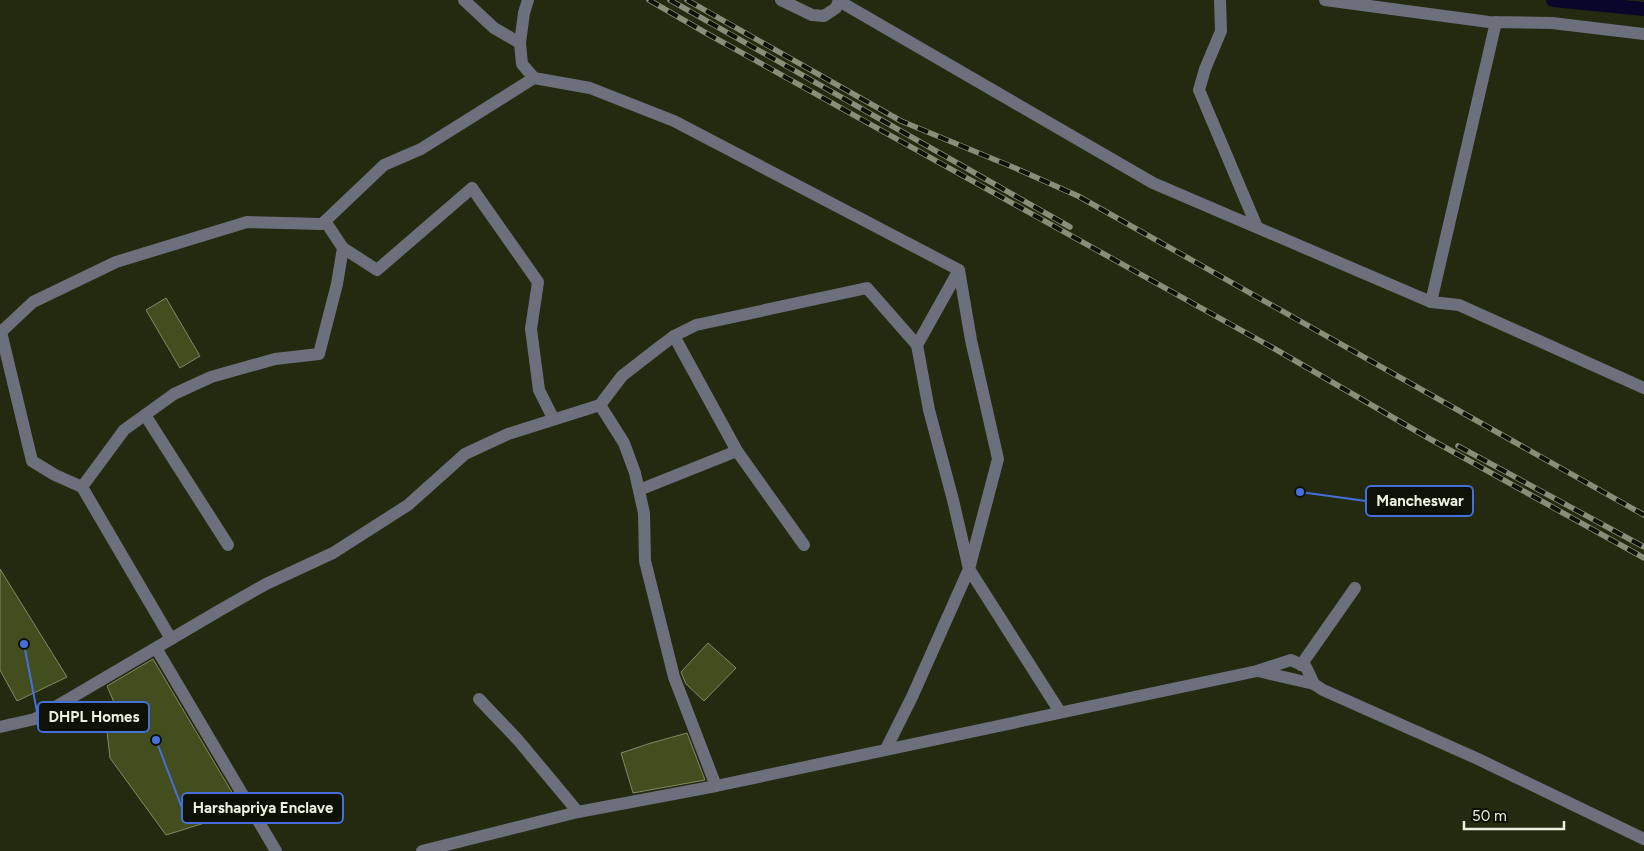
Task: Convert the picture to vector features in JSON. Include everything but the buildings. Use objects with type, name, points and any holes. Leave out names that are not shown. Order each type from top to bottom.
[{"type":"street","points":[[464,0],[494,28],[520,43]]},
{"type":"street","points":[[528,0],[524,13],[520,43],[522,64],[534,78],[590,88],[674,121],[959,270]]},
{"type":"street","points":[[781,0],[812,15],[824,16],[836,8],[839,0],[1154,183],[1431,302],[1460,305],[1644,388]]},
{"type":"street","points":[[1220,0],[1221,31],[1205,69],[1200,90],[1257,227]]},
{"type":"street","points":[[1325,0],[1496,22],[1552,23],[1644,34]]},
{"type":"street","points":[[1431,302],[1496,22]]},
{"type":"street","points":[[171,639],[82,487],[55,475],[32,461],[1,333],[33,302],[116,262],[247,222],[322,224],[384,165],[421,149],[534,78]]},
{"type":"street","points":[[325,221],[343,248],[377,270],[472,188],[538,282],[531,329],[539,390],[553,418]]},
{"type":"street","points":[[82,487],[124,430],[174,394],[211,377],[276,360],[319,354],[337,284],[343,248]]},
{"type":"street","points":[[917,345],[959,270]]},
{"type":"street","points":[[886,749],[912,697],[970,569],[998,459],[970,340],[959,270]]},
{"type":"street","points":[[0,727],[35,718],[259,588],[333,552],[408,505],[465,454],[508,434],[553,418],[600,405],[622,376],[674,336],[696,325],[866,288],[917,345],[929,410],[954,500],[970,569],[1060,712]]},
{"type":"street","points":[[674,336],[737,451],[804,545]]},
{"type":"street","points":[[600,405],[624,443],[635,473],[644,513],[645,561],[674,677],[716,786]]},
{"type":"street","points":[[145,415],[228,545]]},
{"type":"street","points":[[639,490],[737,451]]},
{"type":"street","points":[[1301,665],[1355,588]]},
{"type":"street","points":[[156,648],[276,851]]},
{"type":"street","points":[[422,851],[578,812],[716,786],[1257,671],[1292,660],[1306,667],[1314,684]]},
{"type":"street","points":[[1257,671],[1314,684],[1332,694],[1478,759],[1644,839]]},
{"type":"street","points":[[479,699],[518,740],[578,812]]},
{"type":"waterway","points":[[1553,0],[1644,9]]},
{"type":"railway","points":[[649,0],[1275,349],[1430,439],[1644,558]]},
{"type":"railway","points":[[670,0],[1070,227]]},
{"type":"railway","points":[[687,0],[901,121],[1078,196],[1644,515]]},
{"type":"railway","points":[[1458,446],[1644,547]]},
{"type":"place","name":"Mancheswar","points":[[1300,492]]},
{"type":"place","name":"DHPL Homes","points":[[24,644]]},
{"type":"place","name":"Harshapriya Enclave","points":[[156,740]]}]
